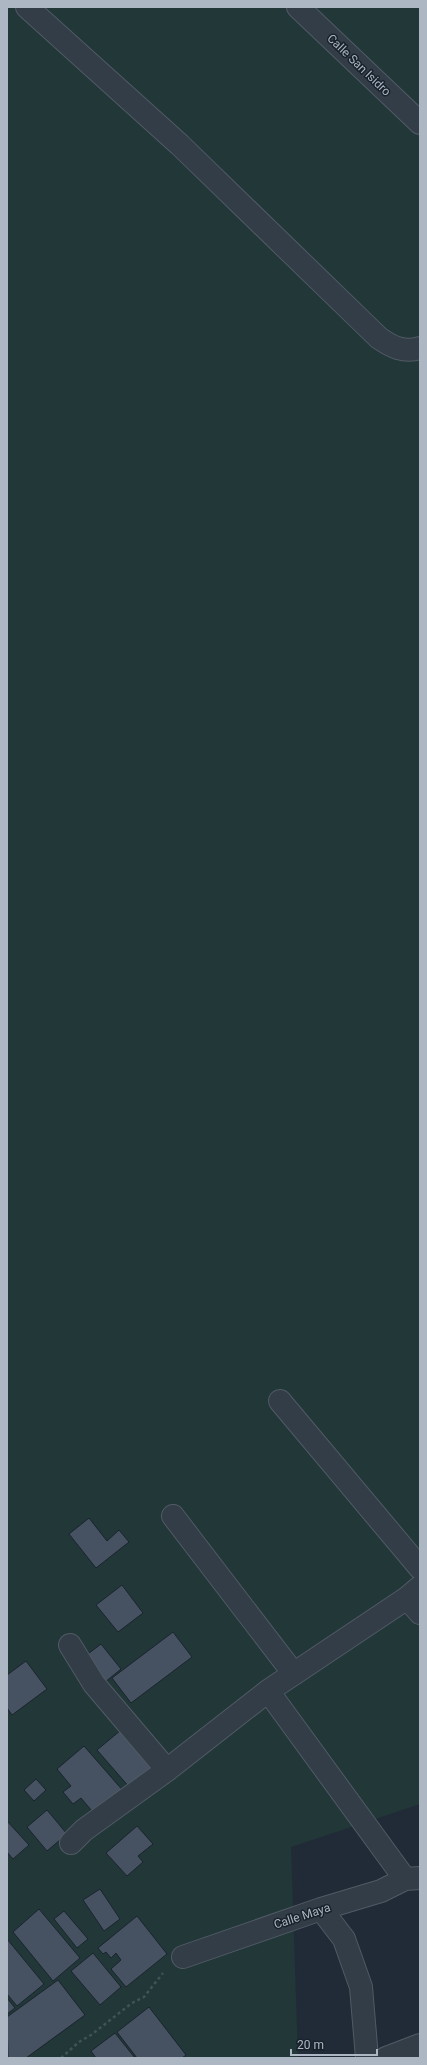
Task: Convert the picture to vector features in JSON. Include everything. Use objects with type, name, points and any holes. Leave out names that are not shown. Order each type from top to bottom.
[{"type":"street","points":[[27,7],[180,145],[379,338],[391,346],[411,349]]},
{"type":"street","name":"Calle San Isidro","points":[[298,7],[420,123]]},
{"type":"street","points":[[280,1401],[420,1568]]},
{"type":"street","points":[[173,1516],[294,1674]]},
{"type":"street","points":[[71,1843],[84,1830],[168,1770],[268,1692],[294,1674],[416,1599]]},
{"type":"street","points":[[70,1645],[94,1684],[168,1770]]},
{"type":"street","points":[[268,1692],[412,1879]]},
{"type":"street","name":"Calle Maya","points":[[183,1958],[321,1909],[376,1893],[412,1879]]},
{"type":"street","points":[[321,1909],[344,1939],[361,1987],[367,2058]]},
{"type":"street","points":[[386,2058],[420,2045]]},
{"type":"path","points":[[61,2058],[79,2042],[91,2035],[132,2003],[144,1997],[173,1960],[183,1958]]},
{"type":"green space","points":[[7,7],[420,7],[420,1804],[291,1847],[298,2058],[7,2058]]},
{"type":"building","points":[[89,1518],[107,1541],[119,1530],[129,1542],[96,1568],[69,1534]]},
{"type":"building","points":[[122,1585],[143,1613],[118,1632],[96,1605]]},
{"type":"building","points":[[173,1632],[192,1657],[131,1703],[112,1678]]},
{"type":"building","points":[[101,1644],[121,1669],[104,1683],[84,1657]]},
{"type":"building","points":[[26,1661],[47,1689],[12,1715],[7,1708],[7,1675]]},
{"type":"building","points":[[121,1730],[153,1768],[130,1788],[97,1750]]},
{"type":"building","points":[[84,1746],[125,1793],[97,1817],[81,1798],[73,1804],[63,1792],[71,1786],[57,1769]]},
{"type":"building","points":[[36,1779],[46,1790],[34,1801],[24,1790]]},
{"type":"building","points":[[47,1810],[67,1834],[47,1851],[27,1827]]},
{"type":"building","points":[[7,1821],[29,1845],[13,1859],[7,1852]]},
{"type":"building","points":[[137,1826],[153,1844],[138,1856],[143,1862],[127,1876],[106,1853]]},
{"type":"building","points":[[100,1889],[120,1919],[104,1931],[83,1900]]},
{"type":"building","points":[[39,1909],[80,1958],[53,1981],[13,1932]]},
{"type":"building","points":[[64,1911],[88,1939],[77,1948],[54,1919]]},
{"type":"building","points":[[137,1916],[167,1954],[126,1987],[111,1969],[121,1960],[116,1953],[111,1958],[106,1952],[103,1954],[98,1948]]},
{"type":"building","points":[[7,1939],[44,1984],[17,2006],[7,1994]]},
{"type":"building","points":[[93,1953],[121,1987],[100,2005],[71,1971]]},
{"type":"building","points":[[58,1980],[85,2015],[26,2058],[8,2058],[7,2017]]},
{"type":"building","points":[[7,1998],[15,2008],[7,2014]]},
{"type":"building","points":[[149,2007],[186,2055],[182,2058],[137,2058],[117,2032]]},
{"type":"building","points":[[115,2033],[135,2058],[96,2058],[91,2051]]}]
